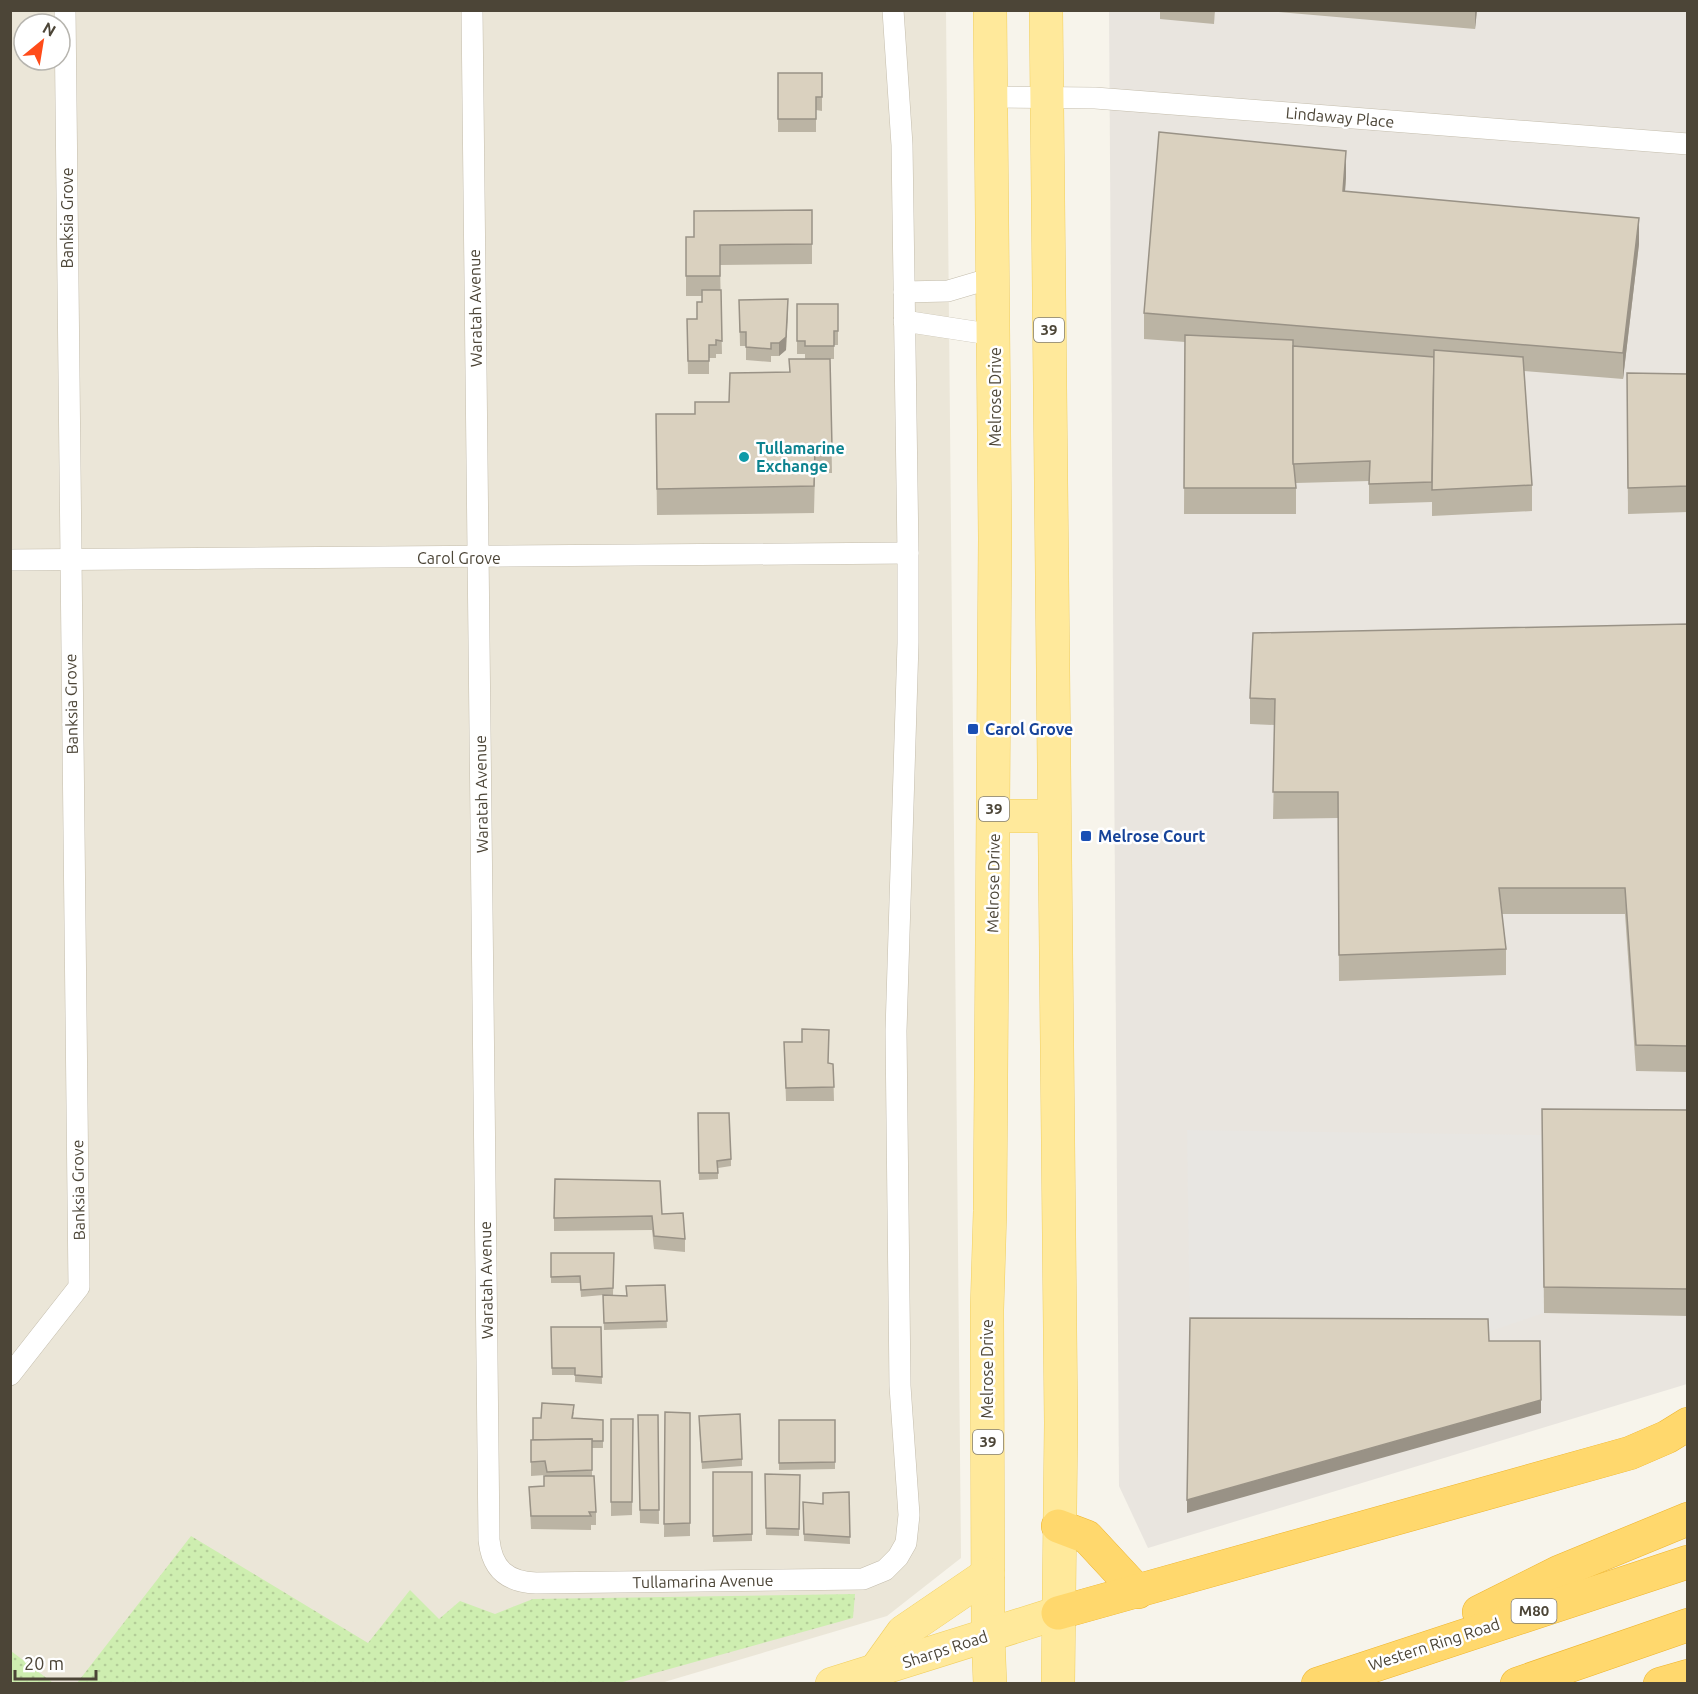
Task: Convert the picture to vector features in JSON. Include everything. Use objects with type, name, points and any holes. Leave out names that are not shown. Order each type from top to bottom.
[{"type":"highway","points":[[1058,1613],[1630,1453],[1667,1437],[1688,1424]]},
{"type":"highway","points":[[1381,1661],[1559,1572],[1688,1519]]},
{"type":"highway","points":[[1058,1526],[1087,1537],[1138,1592]]},
{"type":"highway","name":"Western Ring Road","points":[[1318,1683],[1688,1562]]},
{"type":"highway","points":[[1517,1683],[1688,1625]]},
{"type":"highway","points":[[1660,1683],[1688,1676]]},
{"type":"main road","name":"Melrose Drive","points":[[990,10],[992,278],[995,335],[994,816],[987,1310],[990,1683]]},
{"type":"main road","name":"39","points":[[1046,10],[1061,1423],[1058,1526],[1058,1683]]},
{"type":"main road","points":[[994,816],[1053,816]]},
{"type":"main road","points":[[874,1671],[903,1632],[988,1574]]},
{"type":"main road","name":"Sharps Road","points":[[832,1683],[1058,1613]]},
{"type":"street","name":"Banksia Grove","points":[[10,1375],[79,1287],[69,560],[66,10]]},
{"type":"street","name":"Waratah Avenue","points":[[472,10],[489,1540],[496,1567],[503,1573]]},
{"type":"street","points":[[893,10],[902,145],[908,554]]},
{"type":"street","name":"Lindaway Place","points":[[992,98],[1095,98],[1688,144]]},
{"type":"street","points":[[904,291],[948,291],[992,278]]},
{"type":"street","points":[[904,321],[995,335]]},
{"type":"street","name":"Carol Grove","points":[[10,560],[908,554]]},
{"type":"street","name":"Tullamarina Avenue","points":[[503,1573],[513,1580],[536,1583],[863,1578],[885,1570],[898,1557],[906,1543],[909,1515],[900,1386],[896,1031],[909,644],[908,554]]},
{"type":"shaded area","points":[[11,11],[946,11],[961,1558],[887,1616],[661,1683],[11,1684]]},
{"type":"shaded area","points":[[1109,11],[1688,11],[1687,1384],[1148,1548],[1119,1486]]},
{"type":"shaded area","points":[[1187,1130],[1542,1135],[1544,1313],[1488,1332],[1190,1331]]},
{"type":"green space","points":[[191,1536],[368,1643],[410,1590],[439,1619],[460,1601],[495,1614],[533,1599],[855,1594],[853,1618],[619,1683],[77,1683]]},
{"type":"green space","points":[[11,1651],[53,1683],[11,1683]]},
{"type":"building","points":[[778,73],[822,73],[822,97],[816,97],[816,119],[778,119]]},
{"type":"building","points":[[1159,132],[1346,151],[1343,191],[1639,218],[1623,353],[1144,313]]},
{"type":"building","points":[[812,210],[812,244],[720,245],[720,276],[686,276],[686,237],[694,237],[694,211]]},
{"type":"building","points":[[702,290],[721,290],[722,341],[716,340],[716,345],[709,345],[709,361],[688,361],[687,319],[697,319],[697,302],[702,302]]},
{"type":"building","points":[[788,299],[786,337],[779,343],[771,343],[771,349],[746,347],[746,332],[740,332],[739,300]]},
{"type":"building","points":[[797,304],[838,304],[838,331],[834,331],[834,346],[805,346],[805,341],[797,341]]},
{"type":"building","points":[[1185,335],[1293,340],[1293,457],[1296,488],[1184,488]]},
{"type":"building","points":[[1293,346],[1434,357],[1432,482],[1369,484],[1370,461],[1293,464]]},
{"type":"building","points":[[1434,350],[1523,357],[1532,485],[1432,490]]},
{"type":"building","name":"Tullamarine Exchange","points":[[789,359],[830,359],[832,447],[815,447],[814,486],[657,489],[656,414],[695,414],[695,402],[729,402],[730,373],[790,372]]},
{"type":"building","points":[[1627,373],[1688,374],[1688,486],[1628,488]]},
{"type":"building","points":[[1688,624],[1688,1046],[1636,1045],[1625,888],[1499,888],[1506,949],[1339,955],[1338,792],[1273,792],[1275,699],[1250,698],[1253,633]]},
{"type":"building","points":[[802,1029],[829,1030],[828,1063],[833,1064],[834,1087],[786,1088],[784,1042],[802,1042]]},
{"type":"building","points":[[1542,1109],[1688,1110],[1688,1289],[1544,1287]]},
{"type":"building","points":[[698,1113],[729,1113],[731,1159],[717,1161],[718,1173],[699,1173]]},
{"type":"building","points":[[555,1179],[660,1181],[662,1214],[683,1213],[685,1239],[654,1236],[652,1216],[554,1218]]},
{"type":"building","points":[[551,1253],[614,1253],[613,1288],[581,1290],[580,1276],[551,1277]]},
{"type":"building","points":[[665,1285],[667,1321],[604,1323],[603,1295],[627,1296],[626,1286]]},
{"type":"building","points":[[1190,1318],[1488,1319],[1489,1341],[1540,1341],[1541,1400],[1187,1500]]},
{"type":"building","points":[[551,1327],[601,1327],[602,1377],[575,1375],[575,1368],[552,1368]]},
{"type":"building","points":[[542,1403],[574,1405],[572,1418],[603,1420],[603,1441],[592,1441],[592,1439],[533,1440],[533,1418],[541,1418]]},
{"type":"building","points":[[665,1412],[690,1413],[690,1523],[664,1524]]},
{"type":"building","points":[[740,1414],[742,1459],[702,1462],[699,1416]]},
{"type":"building","points":[[638,1415],[658,1415],[659,1510],[640,1510]]},
{"type":"building","points":[[611,1419],[633,1419],[632,1502],[611,1502]]},
{"type":"building","points":[[779,1420],[835,1420],[835,1462],[779,1463]]},
{"type":"building","points":[[592,1439],[592,1470],[547,1472],[545,1461],[531,1462],[531,1440]]},
{"type":"building","points":[[713,1472],[752,1472],[752,1534],[713,1536]]},
{"type":"building","points":[[765,1474],[800,1475],[799,1529],[766,1528]]},
{"type":"building","points":[[544,1476],[594,1476],[596,1512],[589,1512],[591,1516],[531,1516],[529,1487],[544,1486]]},
{"type":"building","points":[[849,1492],[850,1537],[804,1534],[803,1502],[823,1504],[823,1493]]},
{"type":"place","name":"Tullamarine Exchange","points":[[744,457]]},
{"type":"place","name":"Carol Grove","points":[[973,729]]},
{"type":"place","name":"Melrose Court","points":[[1086,836]]}]
